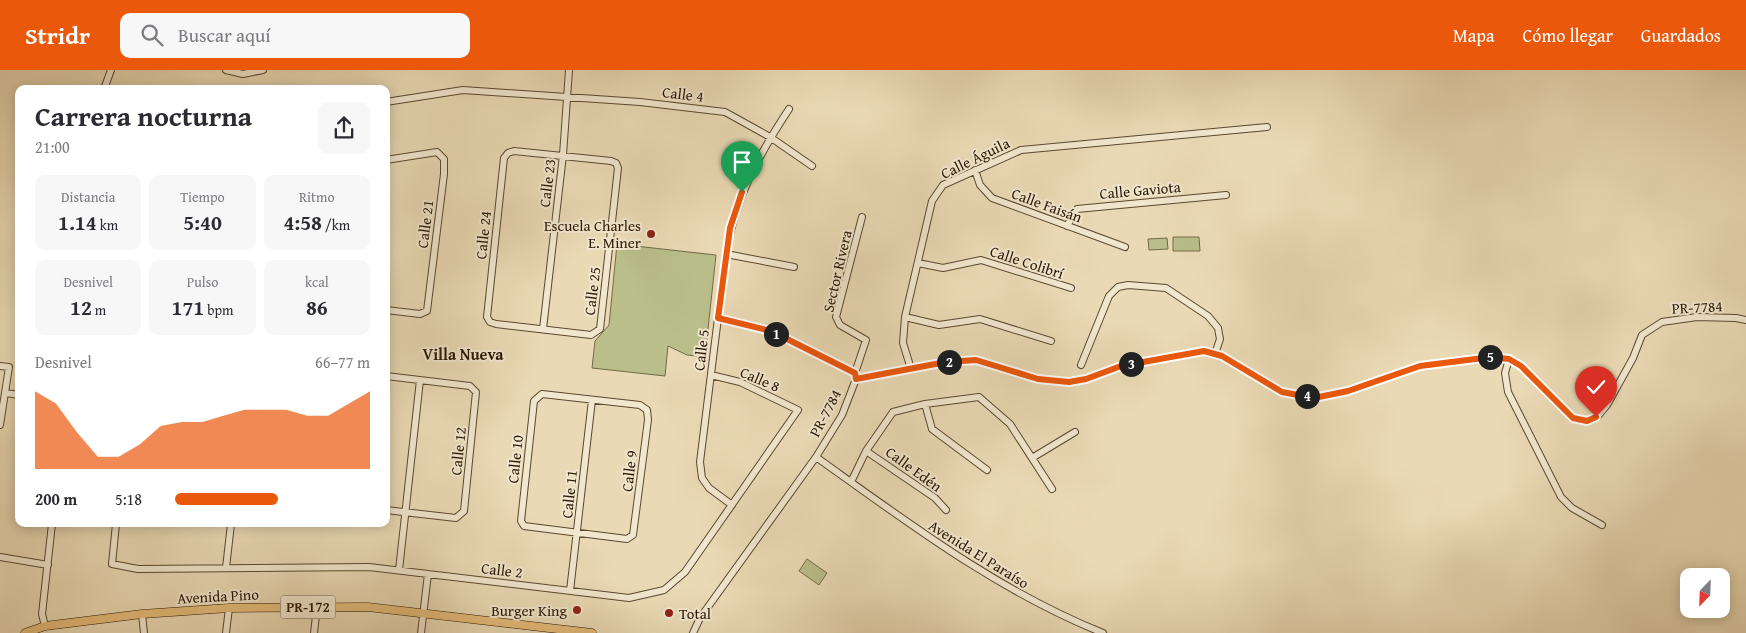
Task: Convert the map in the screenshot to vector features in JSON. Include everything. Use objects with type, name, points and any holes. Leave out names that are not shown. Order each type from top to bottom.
[{"type":"main road","name":"Avenida Pino","points":[[24,633],[45,626],[142,614],[229,608],[368,606],[592,633]]},
{"type":"street","points":[[105,85],[111,70]]},
{"type":"street","points":[[226,70],[243,74],[263,70]]},
{"type":"street","name":"Calle 23","points":[[543,329],[570,70]]},
{"type":"street","name":"Calle 4","points":[[390,101],[463,90],[649,102],[725,112],[770,137],[812,166]]},
{"type":"street","name":"Calle 5","points":[[732,505],[709,488],[702,478],[700,462],[726,254],[730,228],[742,192],[770,137],[789,109]]},
{"type":"street","name":"Calle Águila","points":[[911,369],[903,343],[905,318],[932,201],[943,185],[1021,150],[1267,127]]},
{"type":"street","name":"Calle 24","points":[[543,329],[496,324],[490,322],[487,317],[503,166],[504,158],[508,153],[514,151],[562,155]]},
{"type":"street","name":"Calle 21","points":[[390,159],[437,152],[444,160],[444,177],[427,311],[420,314],[390,310]]},
{"type":"street","name":"Calle 25","points":[[543,329],[591,335],[600,328],[612,228],[618,168],[616,163],[562,155]]},
{"type":"street","name":"Calle Faisán","points":[[975,170],[980,185],[992,198],[1125,247]]},
{"type":"street","name":"Calle Gaviota","points":[[1067,226],[1077,209],[1226,195]]},
{"type":"street","name":"Sector Rivera","points":[[856,376],[866,340],[840,326],[836,317],[862,217]]},
{"type":"street","points":[[726,254],[794,267]]},
{"type":"street","name":"Calle Colibrí","points":[[918,263],[943,268],[981,260],[1071,288]]},
{"type":"street","points":[[1081,365],[1109,296],[1118,287],[1128,285],[1166,288],[1208,316],[1218,328],[1220,334],[1215,354]]},
{"type":"street","name":"PR-7784","points":[[693,633],[700,618],[816,457],[842,415],[856,376],[911,369],[946,362],[976,360],[1038,379],[1069,382],[1086,379],[1121,366],[1204,351],[1222,356],[1282,392],[1314,398],[1348,391],[1420,366],[1491,357],[1509,359],[1521,366],[1573,418],[1587,421],[1596,417],[1607,405],[1633,358],[1642,335],[1662,322],[1696,317],[1746,320]]},
{"type":"street","points":[[718,318],[771,331],[856,376]]},
{"type":"street","points":[[905,318],[939,325],[980,319],[1051,341]]},
{"type":"street","points":[[1509,359],[1505,373],[1508,392],[1561,497],[1572,508],[1602,525]]},
{"type":"street","points":[[0,366],[9,367],[0,424]]},
{"type":"street","name":"Calle 8","points":[[711,375],[740,382],[798,410]]},
{"type":"street","points":[[390,376],[420,380],[399,570]]},
{"type":"street","name":"Calle 12","points":[[406,512],[456,518],[464,511],[476,392],[470,386],[420,380]]},
{"type":"street","points":[[6,393],[15,394]]},
{"type":"street","name":"Calle 10","points":[[577,534],[524,526],[521,521],[534,401],[542,394],[592,400]]},
{"type":"street","points":[[851,482],[866,450],[893,412],[925,404],[979,397],[1010,424],[1052,489]]},
{"type":"street","name":"Calle 11","points":[[570,591],[592,400]]},
{"type":"street","name":"Calle 9","points":[[577,534],[627,539],[633,535],[648,420],[647,410],[640,405],[592,400]]},
{"type":"street","points":[[925,404],[932,429],[987,470]]},
{"type":"street","name":"Calle 2","points":[[116,527],[112,564],[138,569],[369,567],[629,598],[664,590],[685,572],[798,410]]},
{"type":"street","points":[[1032,458],[1075,432]]},
{"type":"street","name":"Calle Edén","points":[[866,450],[934,498],[946,510]]},
{"type":"street","name":"Avenida El Paraíso","points":[[816,457],[908,524],[1025,598],[1068,619],[1103,633]]},
{"type":"street","points":[[390,510],[406,512]]},
{"type":"street","points":[[45,626],[42,614],[52,527]]},
{"type":"street","points":[[226,568],[231,527]]},
{"type":"street","points":[[0,557],[48,565]]},
{"type":"street","points":[[420,633],[428,574]]},
{"type":"street","points":[[314,633],[317,607]]},
{"type":"street","points":[[226,633],[229,608]]},
{"type":"street","points":[[142,614],[144,633]]},
{"type":"green space","points":[[1173,237],[1199,237],[1200,251],[1173,251]]},
{"type":"green space","points":[[1167,238],[1168,249],[1149,250],[1148,239]]},
{"type":"green space","points":[[617,244],[716,255],[705,357],[687,355],[668,346],[665,376],[592,368],[595,341],[609,325]]},
{"type":"green space","points":[[807,559],[827,573],[819,585],[799,571]]},
{"type":"place","name":"Escuela Charles E. Miner","points":[[651,234]]},
{"type":"place","name":"Burger King","points":[[577,610]]},
{"type":"place","name":"Total","points":[[669,613]]},
{"type":"district","name":"Villa Nueva","points":[[463,354]]},
{"type":"route","points":[[742,192],[730,228],[718,318],[771,331],[855,373],[856,379],[946,362],[976,360],[1038,379],[1069,382],[1086,379],[1121,366],[1204,351],[1222,356],[1282,392],[1314,398],[1348,391],[1420,366],[1491,357],[1509,359],[1521,366],[1573,418],[1587,421],[1596,417]]}]
